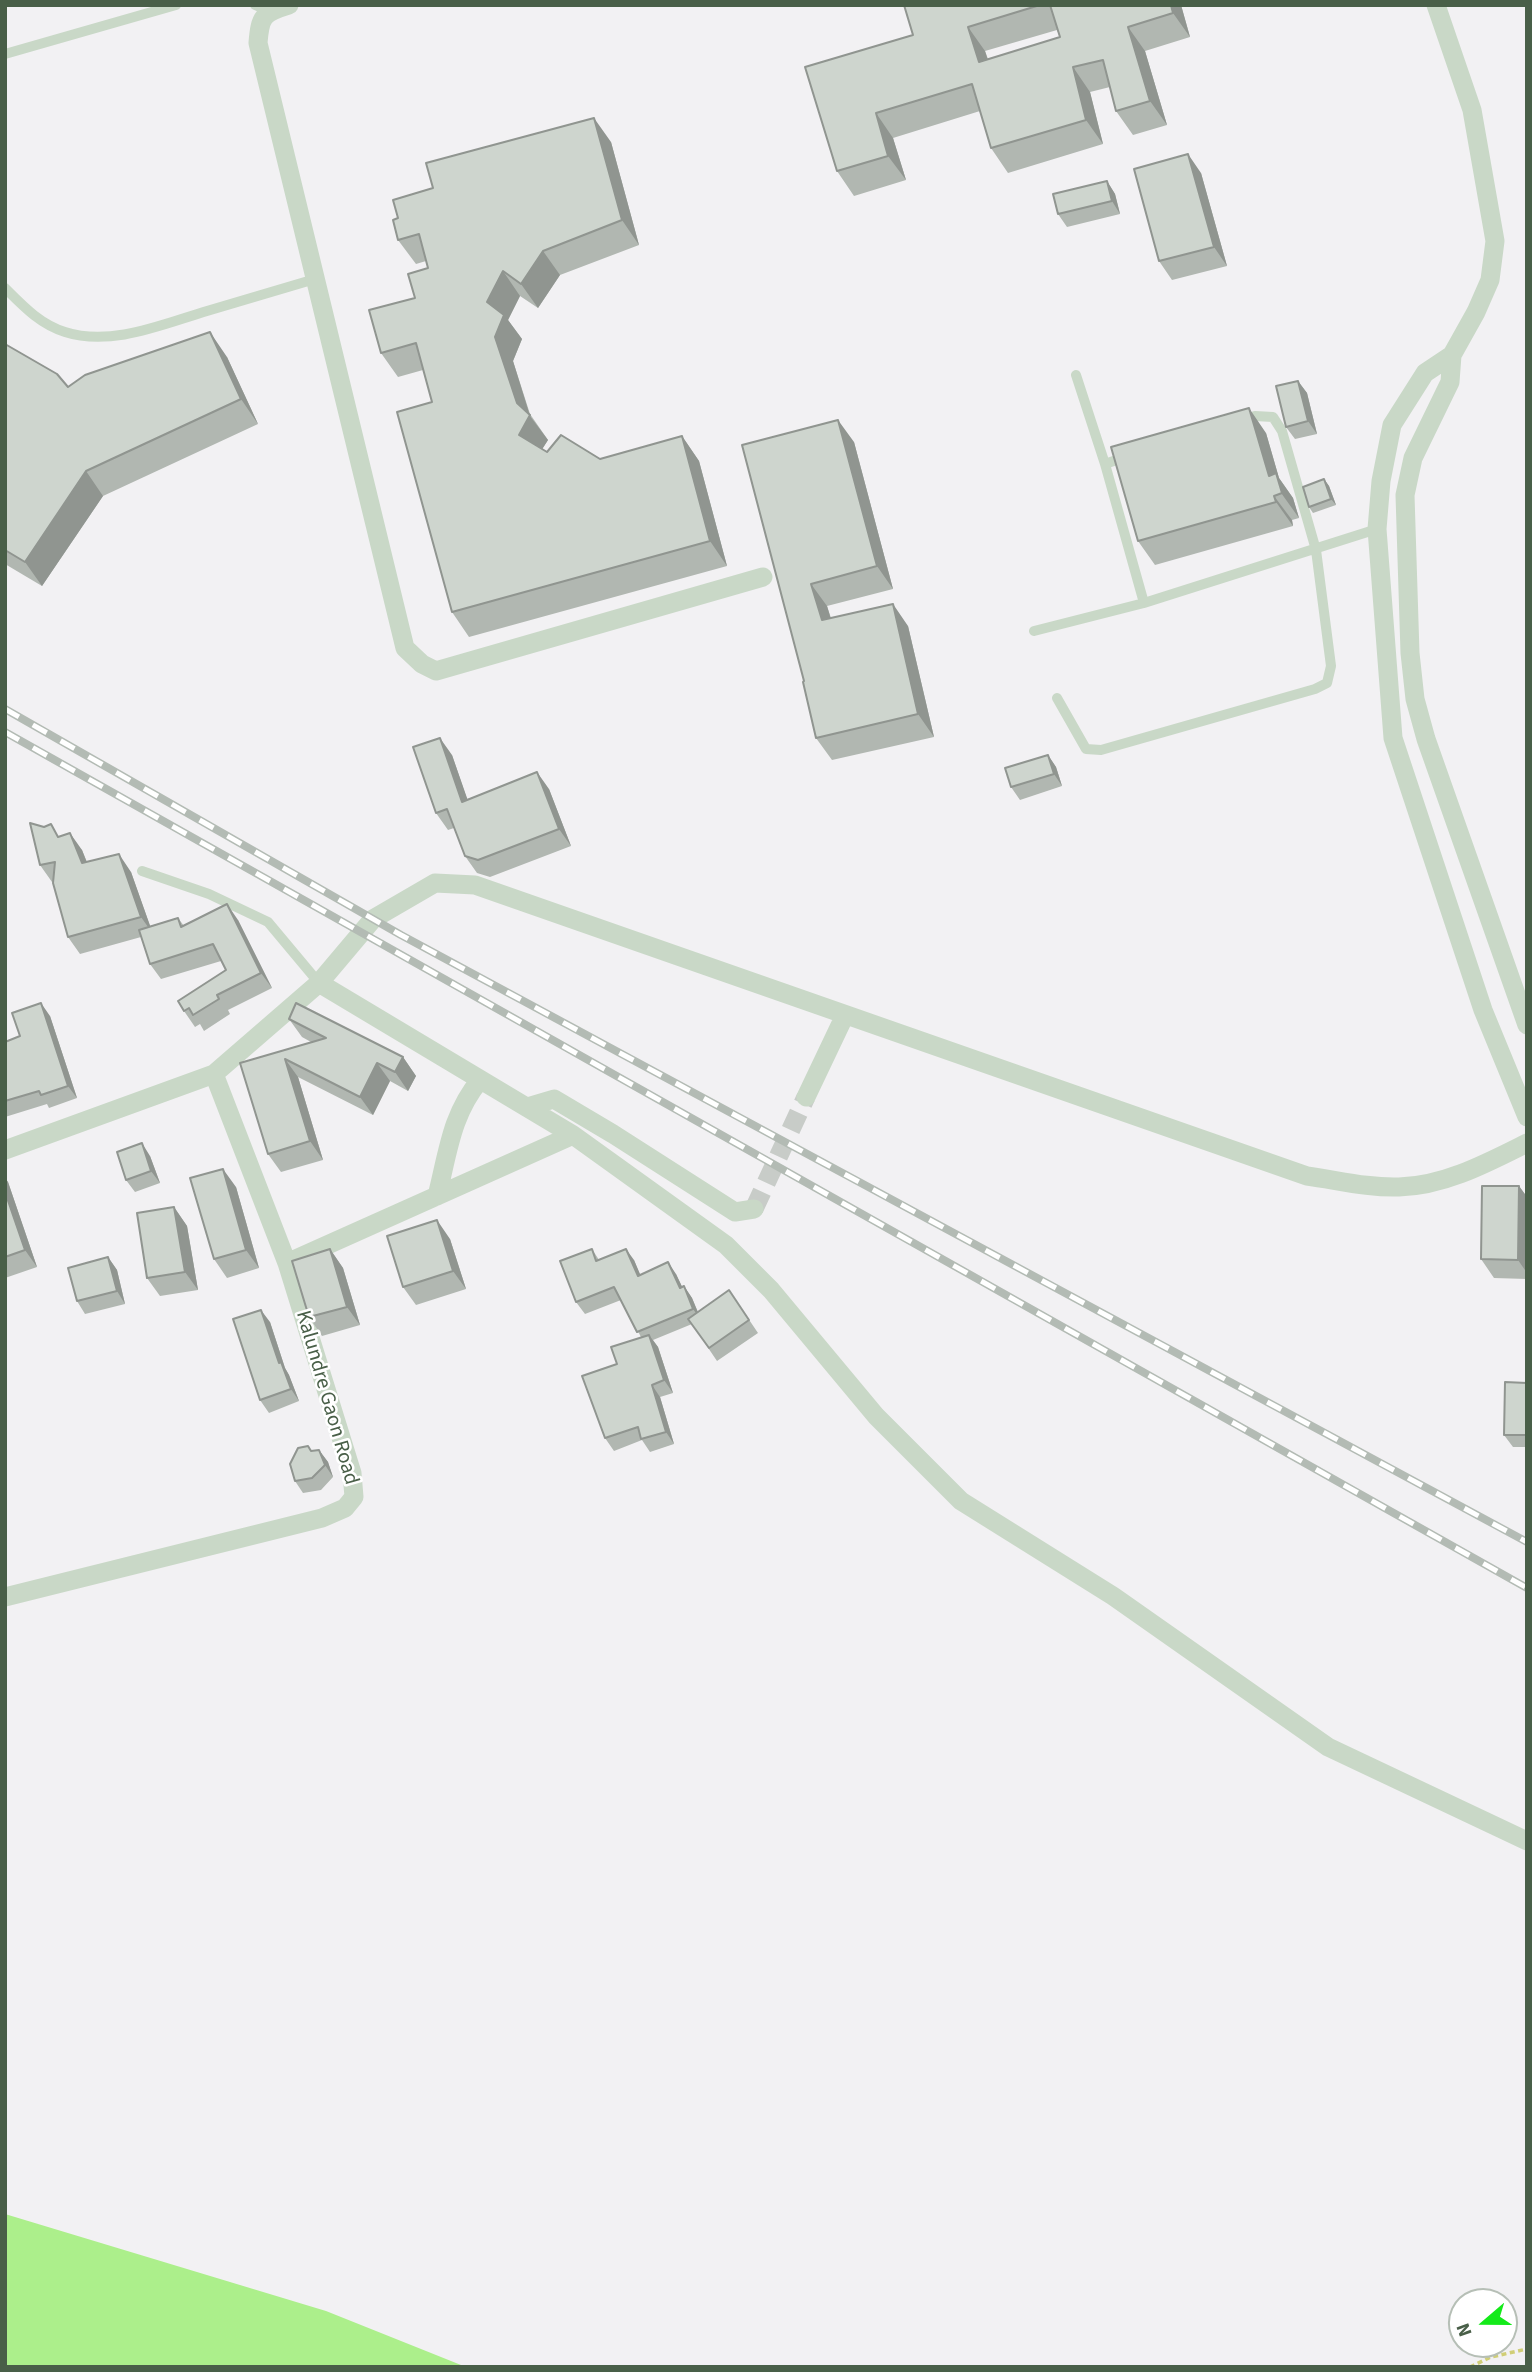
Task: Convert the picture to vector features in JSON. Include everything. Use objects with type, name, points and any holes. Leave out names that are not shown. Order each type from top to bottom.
[{"type":"street","points":[[289,5],[262,8],[258,43],[405,648],[422,664],[436,671],[763,577]]},
{"type":"street","points":[[1436,5],[1472,110],[1495,241],[1490,280],[1452,355],[1450,382],[1413,458],[1405,495],[1410,653],[1415,699],[1426,740],[1527,1025]]},
{"type":"street","points":[[1452,355],[1425,373],[1392,425],[1381,481],[1377,529],[1393,738],[1483,1010],[1527,1117]]},
{"type":"street","points":[[5,1150],[214,1074],[319,983],[373,919],[435,883],[475,885],[1307,1175],[1376,1186],[1401,1187],[1433,1182],[1475,1168],[1527,1143]]},
{"type":"street","points":[[319,983],[573,1135],[726,1245],[771,1290],[876,1416],[961,1501],[1113,1596],[1328,1747],[1527,1841]]},
{"type":"street","points":[[806,1097],[845,1014]]},
{"type":"street","name":"Kalundre Gaon Road","points":[[5,1597],[322,1518],[345,1508],[354,1497],[352,1473],[286,1263],[214,1074]]},
{"type":"street","points":[[437,1196],[456,1118],[468,1095],[480,1080]]},
{"type":"street","points":[[527,1107],[554,1099],[613,1133],[735,1212],[754,1209]]},
{"type":"street","points":[[286,1263],[573,1135]]},
{"type":"lane","points":[[5,54],[176,5]]},
{"type":"lane","points":[[5,288],[31,314],[49,326],[68,333],[100,337],[132,333],[315,279]]},
{"type":"lane","points":[[1076,375],[1105,464],[1144,603]]},
{"type":"lane","points":[[1057,698],[1086,749],[1101,750],[1315,689],[1327,683],[1331,666],[1316,550],[1282,431],[1273,417],[1255,416],[1230,424]]},
{"type":"lane","points":[[1105,464],[1130,456]]},
{"type":"lane","points":[[1034,631],[1144,603],[1377,529]]},
{"type":"lane","points":[[142,871],[209,894],[268,922],[319,983]]},
{"type":"path","points":[[1470,2367],[1490,2357],[1527,2349]]},
{"type":"shaded area","points":[[5,2214],[326,2311],[466,2367],[5,2367]]},
{"type":"building","points":[[904,5],[1040,5],[968,27],[979,62],[1060,37],[1050,5],[1171,5],[1173,13],[1128,27],[1150,101],[1116,111],[1103,60],[1073,67],[1086,120],[991,148],[972,84],[876,113],[888,156],[837,171],[805,67],[913,35]]},
{"type":"building","points":[[594,118],[622,220],[543,251],[521,284],[503,271],[487,302],[504,315],[495,337],[517,403],[530,415],[519,435],[547,452],[561,435],[600,459],[682,436],[710,541],[452,612],[397,412],[432,402],[416,343],[381,353],[369,310],[415,298],[408,274],[428,268],[419,234],[398,240],[393,220],[398,218],[393,200],[433,188],[426,163]]},
{"type":"building","points":[[1188,154],[1214,247],[1159,261],[1134,169]]},
{"type":"building","points":[[1107,181],[1112,201],[1058,214],[1053,194]]},
{"type":"building","points":[[210,332],[241,399],[86,471],[25,562],[5,550],[5,344],[57,374],[68,387],[85,375]]},
{"type":"building","points":[[1298,381],[1308,421],[1286,427],[1276,386]]},
{"type":"building","points":[[1249,408],[1269,476],[1276,473],[1282,493],[1274,496],[1276,502],[1138,541],[1111,447]]},
{"type":"building","points":[[838,420],[877,566],[811,584],[822,620],[893,604],[918,714],[816,738],[804,681],[742,445]]},
{"type":"building","points":[[1324,479],[1331,499],[1309,507],[1303,487]]},
{"type":"building","points":[[440,738],[462,802],[537,772],[559,829],[478,860],[465,856],[447,809],[436,813],[413,747]]},
{"type":"building","points":[[1048,755],[1054,774],[1011,787],[1005,768]]},
{"type":"building","points":[[30,823],[44,827],[51,824],[58,837],[70,833],[82,863],[119,854],[141,917],[68,937],[53,883],[55,862],[40,865]]},
{"type":"building","points":[[227,904],[261,973],[217,995],[219,999],[193,1015],[189,1008],[184,1011],[178,1001],[226,970],[213,944],[150,964],[139,930],[178,918],[181,927]]},
{"type":"building","points":[[41,1003],[68,1086],[41,1095],[39,1091],[5,1101],[5,1042],[20,1036],[12,1013]]},
{"type":"building","points":[[296,1003],[403,1057],[395,1072],[377,1063],[360,1097],[285,1059],[310,1141],[268,1154],[240,1063],[326,1038],[289,1019]]},
{"type":"building","points":[[142,1143],[151,1171],[126,1180],[117,1152]]},
{"type":"building","points":[[223,1169],[246,1250],[214,1259],[190,1178]]},
{"type":"building","points":[[1482,1186],[1519,1186],[1518,1260],[1481,1259]]},
{"type":"building","points":[[5,1192],[25,1250],[5,1257]]},
{"type":"building","points":[[174,1207],[185,1272],[147,1278],[137,1213]]},
{"type":"building","points":[[437,1220],[453,1271],[403,1287],[387,1236]]},
{"type":"building","points":[[330,1249],[347,1307],[309,1317],[292,1261]]},
{"type":"building","points":[[592,1249],[596,1261],[626,1249],[638,1276],[668,1262],[680,1288],[684,1286],[693,1309],[637,1332],[614,1287],[576,1302],[560,1261]]},
{"type":"building","points":[[108,1257],[117,1291],[77,1301],[68,1268]]},
{"type":"building","points":[[729,1290],[749,1320],[709,1348],[688,1319]]},
{"type":"building","points":[[261,1310],[291,1389],[260,1400],[233,1319]]},
{"type":"building","points":[[649,1335],[664,1380],[652,1385],[666,1432],[641,1439],[638,1427],[605,1438],[582,1376],[617,1364],[611,1347]]},
{"type":"building","points":[[1505,1382],[1527,1383],[1527,1435],[1504,1435]]},
{"type":"building","points":[[308,1446],[311,1451],[319,1450],[325,1465],[312,1478],[295,1481],[290,1464],[298,1448]]},
{"type":"tunnel","points":[[754,1209],[806,1097]]},
{"type":"railway","points":[[5,709],[401,935],[1527,1542]]},
{"type":"railway","points":[[5,732],[1527,1588]]}]
